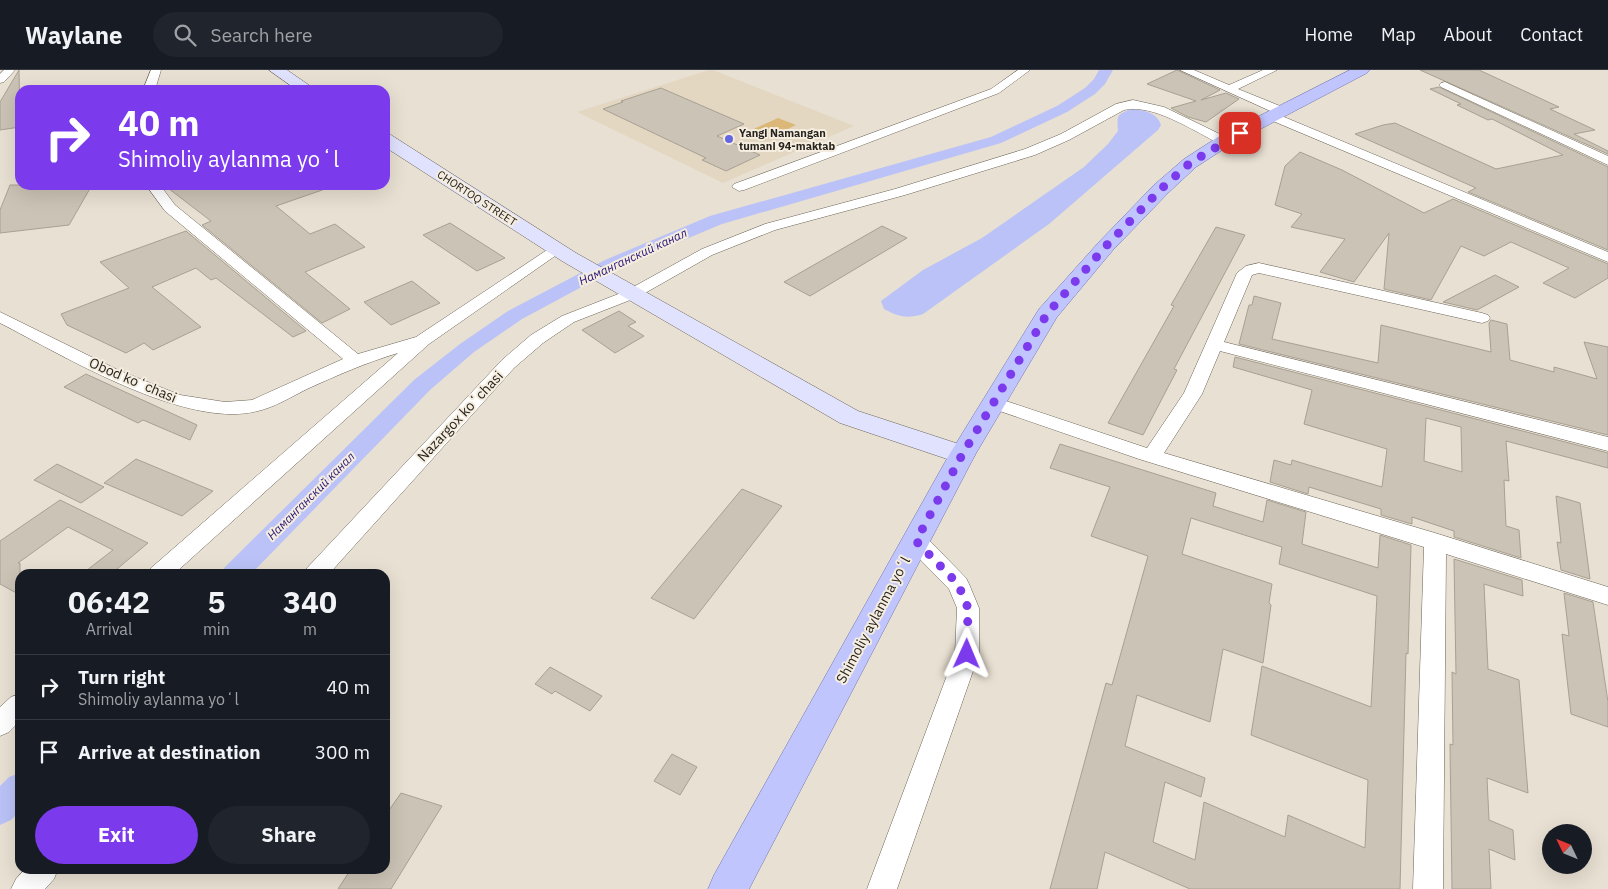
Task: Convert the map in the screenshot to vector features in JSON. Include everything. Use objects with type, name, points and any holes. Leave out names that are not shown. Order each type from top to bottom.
[{"type":"main road","points":[[277,70],[300,85]]},
{"type":"main road","name":"Shimoliy aylanma yoʻl","points":[[728,889],[962,455],[1047,314],[1100,253],[1161,189],[1190,163],[1224,141],[1362,70]]},
{"type":"main road","name":"CHORTOQ STREET","points":[[390,142],[564,253],[849,417],[962,455]]},
{"type":"street","points":[[0,80],[10,70]]},
{"type":"street","points":[[151,85],[156,70]]},
{"type":"street","points":[[739,187],[995,91],[1025,70]]},
{"type":"street","points":[[1185,70],[1228,88],[1277,113],[1608,257]]},
{"type":"street","points":[[1228,88],[1272,70]]},
{"type":"street","points":[[1445,86],[1608,161]]},
{"type":"street","name":"Nazargox koʻchasi","points":[[320,569],[508,364],[537,339],[568,319],[706,252],[770,227],[900,192],[1030,152],[1065,137],[1120,107],[1133,104],[1160,110],[1224,141]]},
{"type":"street","points":[[157,190],[170,208],[355,360]]},
{"type":"street","points":[[165,569],[423,340],[564,253]]},
{"type":"street","points":[[1152,456],[1193,394],[1244,273],[1251,268],[1264,269],[1482,318]]},
{"type":"street","name":"Obod koʻchasi","points":[[0,317],[112,374],[177,400],[225,408],[255,406],[355,360],[423,340]]},
{"type":"street","points":[[1215,345],[1608,444]]},
{"type":"street","points":[[994,403],[1152,456],[1435,541],[1608,596]]},
{"type":"street","points":[[882,889],[967,654],[968,608],[958,584],[916,541]]},
{"type":"street","points":[[1428,889],[1435,541]]},
{"type":"street","points":[[0,724],[15,710]]},
{"type":"street","points":[[26,889],[40,874]]},
{"type":"shaded area","name":"Yangi Namangan tumani 94-maktab","points":[[709,70],[854,126],[723,183],[577,112]]},
{"type":"shaded area","points":[[778,118],[796,125],[763,141],[745,133]]},
{"type":"water","points":[[1132,109],[1153,114],[1161,125],[1158,130],[1049,224],[923,314],[903,316],[884,309],[881,301],[923,270],[982,238],[1084,167],[1108,144],[1118,131],[1120,114]]},
{"type":"building","points":[[19,70],[19,85],[15,85],[15,128],[0,130],[0,102]]},
{"type":"building","points":[[1177,70],[1220,90],[1201,100],[1226,93],[1239,99],[1206,122],[1188,117],[1171,108],[1196,101],[1147,84]]},
{"type":"building","points":[[1420,70],[1479,70],[1559,107],[1550,109],[1595,130],[1574,134],[1608,151],[1608,154]]},
{"type":"building","points":[[1439,87],[1608,167],[1608,250],[1468,192],[1476,188],[1355,134],[1395,123],[1496,169],[1563,155],[1492,119],[1488,120],[1457,105],[1461,104],[1430,89]]},
{"type":"building","points":[[661,88],[744,124],[717,136],[760,155],[726,171],[702,160],[706,158],[603,109]]},
{"type":"building","points":[[1300,152],[1342,170],[1424,213],[1453,199],[1608,264],[1608,278],[1575,298],[1543,283],[1569,268],[1511,242],[1484,256],[1461,246],[1431,300],[1384,289],[1389,233],[1354,282],[1320,272],[1345,239],[1291,227],[1302,214],[1275,205],[1285,166]]},
{"type":"building","points":[[10,185],[15,185],[15,190],[89,190],[69,225],[0,233],[0,210]]},
{"type":"building","points":[[171,190],[322,190],[276,206],[310,234],[335,224],[365,247],[305,272],[350,309],[322,323],[202,225],[211,221]]},
{"type":"building","points":[[450,223],[505,258],[477,271],[423,235]]},
{"type":"building","points":[[882,226],[907,238],[810,296],[784,282]]},
{"type":"building","points":[[1216,227],[1245,235],[1174,369],[1177,370],[1143,435],[1108,423],[1174,306],[1171,305]]},
{"type":"building","points":[[186,231],[306,331],[293,337],[216,278],[211,280],[196,268],[152,287],[201,327],[153,350],[144,343],[126,353],[67,325],[61,314],[129,288],[100,262]]},
{"type":"building","points":[[1495,275],[1519,287],[1477,310],[1443,302]]},
{"type":"building","points":[[412,281],[440,303],[391,325],[364,302]]},
{"type":"building","points":[[1254,296],[1281,303],[1272,339],[1378,363],[1381,325],[1491,352],[1489,323],[1491,320],[1507,324],[1510,360],[1554,372],[1554,367],[1597,379],[1584,342],[1608,347],[1608,435],[1239,344],[1249,305],[1252,305]]},
{"type":"building","points":[[619,311],[636,322],[628,326],[644,336],[615,353],[582,330]]},
{"type":"building","points":[[1235,357],[1608,453],[1608,468],[1506,441],[1509,481],[1504,480],[1506,526],[1519,530],[1521,558],[1454,537],[1454,531],[1412,517],[1412,524],[1381,515],[1381,509],[1309,487],[1308,494],[1270,482],[1274,460],[1291,465],[1292,460],[1382,487],[1387,449],[1304,424],[1312,390],[1233,367]],"holes":[[[1426,418],[1461,427],[1462,472],[1424,461]]]},
{"type":"building","points":[[86,374],[197,425],[190,440],[143,420],[138,423],[64,387]]},
{"type":"building","points":[[1060,444],[1216,493],[1213,506],[1263,522],[1267,500],[1306,512],[1302,544],[1378,568],[1380,535],[1411,545],[1408,654],[1406,653],[1400,889],[1190,889],[1105,852],[1097,889],[1050,889],[1106,683],[1112,685],[1148,556],[1091,536],[1110,487],[1050,468]],"holes":[[[1191,518],[1282,547],[1279,564],[1377,596],[1371,707],[1262,666],[1251,735],[1368,780],[1365,848],[1288,815],[1285,837],[1204,802],[1195,860],[1153,842],[1165,782],[1201,797],[1205,778],[1125,746],[1137,695],[1210,722],[1223,649],[1263,663],[1272,584],[1182,554]]]},
{"type":"building","points":[[136,459],[213,491],[182,516],[104,483]]},
{"type":"building","points":[[57,464],[104,487],[81,503],[34,480]]},
{"type":"building","points":[[742,489],[782,506],[694,619],[651,598]]},
{"type":"building","points":[[1556,496],[1580,503],[1590,579],[1561,570],[1557,542],[1561,543]]},
{"type":"building","points":[[60,500],[148,543],[117,569],[88,569],[113,550],[68,527],[18,563],[20,563],[20,569],[15,569],[15,592],[0,584],[0,541]]},
{"type":"building","points":[[1454,559],[1522,580],[1523,596],[1484,584],[1488,669],[1519,680],[1528,793],[1487,778],[1489,820],[1513,830],[1515,860],[1489,849],[1491,889],[1452,889],[1450,744],[1453,745],[1452,672],[1456,674]]},
{"type":"building","points":[[1564,593],[1593,602],[1608,702],[1608,727],[1571,714],[1562,634],[1569,636]]},
{"type":"building","points":[[550,667],[602,696],[590,711],[555,691],[552,694],[535,684]]},
{"type":"building","points":[[672,754],[697,767],[680,795],[654,781]]},
{"type":"building","points":[[401,793],[442,806],[391,889],[338,889],[348,874],[390,874],[390,809]]},
{"type":"waterway","name":"Наманганский канал","points":[[239,569],[422,385],[467,348],[515,315],[611,264],[716,220],[996,140],[1062,109],[1090,91],[1100,81],[1106,70]]},
{"type":"waterway","name":"Наманганский канал","points":[[0,809],[15,793]]},
{"type":"place","name":"Yangi Namangan tumani 94-maktab","points":[[729,139]]},
{"type":"route","points":[[967,654],[968,608],[958,584],[916,541],[962,455],[1047,314],[1106,246],[1161,189],[1190,163],[1240,133]]}]
